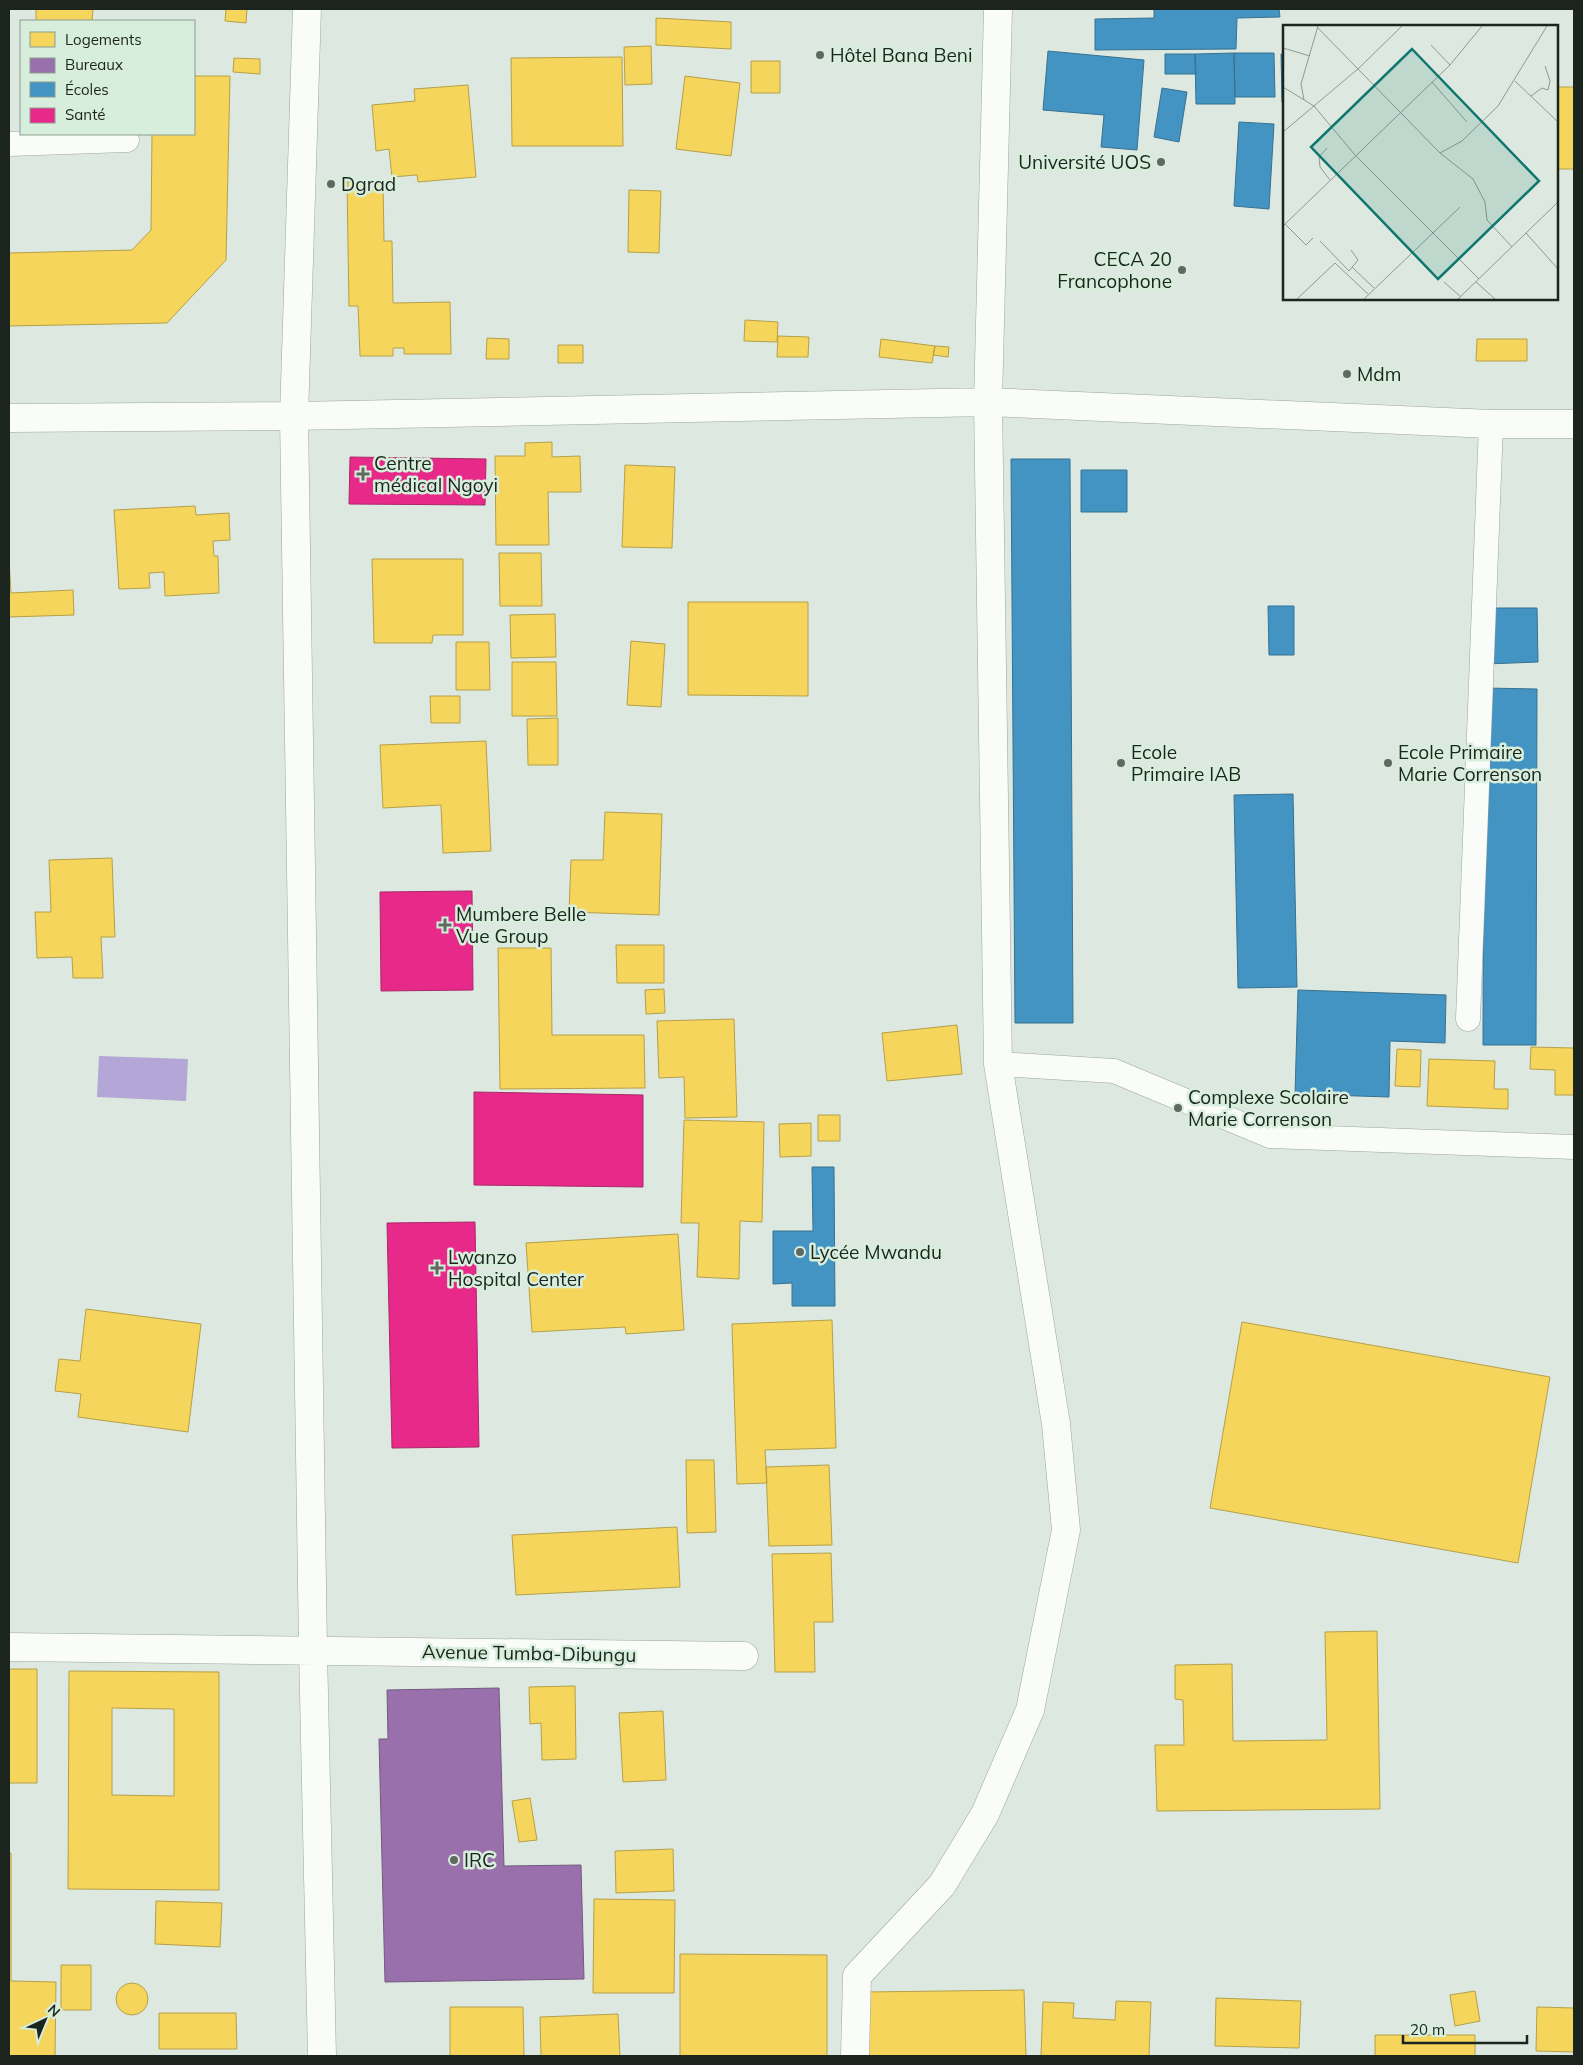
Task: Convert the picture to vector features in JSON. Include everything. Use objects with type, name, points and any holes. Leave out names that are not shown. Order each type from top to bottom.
[{"type":"street","points":[[307,9],[294,416],[313,1649],[322,2056]]},
{"type":"street","points":[[855,2056],[857,1976],[942,1885],[985,1814],[1030,1710],[1066,1530],[1056,1424],[998,1064],[988,402],[998,9]]},
{"type":"street","points":[[9,418],[294,416],[988,402],[1491,424],[1574,424]]},
{"type":"street","name":"Avenue Tumba-Dibungu","points":[[9,1647],[313,1649],[744,1656]]},
{"type":"lane","points":[[9,144],[127,140]]},
{"type":"lane","points":[[1468,1018],[1491,424]]},
{"type":"lane","points":[[998,1064],[1114,1071],[1270,1136],[1574,1147]]},
{"type":"shaded area","points":[[99,1056],[188,1059],[186,1101],[97,1097]]},
{"type":"building: Logements","points":[[36,9],[93,9],[92,20],[36,20]]},
{"type":"building: Logements","points":[[226,9],[247,9],[246,23],[225,21]]},
{"type":"building: Logements","points":[[656,18],[731,22],[731,49],[656,45]]},
{"type":"building: Logements","points":[[651,46],[652,84],[625,85],[624,47]]},
{"type":"building: Logements","points":[[622,57],[623,146],[512,146],[511,58]]},
{"type":"building: Logements","points":[[234,58],[260,59],[260,74],[233,72]]},
{"type":"building: Logements","points":[[751,61],[780,61],[780,93],[751,93]]},
{"type":"building: Logements","points":[[195,76],[230,76],[226,260],[167,323],[9,326],[9,253],[132,250],[151,230],[152,135],[195,135]]},
{"type":"building: Logements","points":[[685,76],[740,83],[731,156],[676,149]]},
{"type":"building: Logements","points":[[468,85],[476,177],[418,182],[417,175],[392,177],[389,149],[376,151],[372,105],[415,101],[414,89]]},
{"type":"building: Logements","points":[[1558,87],[1574,87],[1574,169],[1558,169]]},
{"type":"building: Logements","points":[[347,182],[383,182],[384,241],[392,241],[393,303],[450,302],[451,354],[404,354],[404,348],[393,348],[393,356],[360,356],[358,306],[349,306]]},
{"type":"building: Logements","points":[[629,190],[661,191],[659,253],[628,252]]},
{"type":"building: Logements","points":[[745,320],[778,322],[777,342],[744,341]]},
{"type":"building: Logements","points":[[778,336],[809,337],[808,357],[777,357]]},
{"type":"building: Logements","points":[[487,338],[509,339],[509,359],[486,359]]},
{"type":"building: Logements","points":[[881,339],[935,346],[932,363],[879,357]]},
{"type":"building: Logements","points":[[1477,339],[1527,339],[1527,361],[1476,361]]},
{"type":"building: Logements","points":[[558,345],[583,345],[583,363],[558,363]]},
{"type":"building: Logements","points":[[935,346],[949,347],[948,357],[933,355]]},
{"type":"building: Logements","points":[[552,442],[552,457],[580,456],[581,492],[548,492],[549,545],[496,545],[495,456],[525,456],[525,443]]},
{"type":"building: Logements","points":[[625,465],[675,467],[672,548],[622,547]]},
{"type":"building: Logements","points":[[195,506],[196,515],[229,513],[230,540],[213,541],[214,556],[218,556],[219,593],[165,596],[164,572],[149,573],[150,588],[119,589],[114,510]]},
{"type":"building: Logements","points":[[499,553],[541,553],[542,606],[500,606]]},
{"type":"building: Logements","points":[[9,559],[11,593],[73,590],[74,615],[9,617]]},
{"type":"building: Logements","points":[[372,559],[463,559],[463,635],[433,635],[432,643],[374,643]]},
{"type":"building: Logements","points":[[688,602],[808,602],[808,696],[688,695]]},
{"type":"building: Logements","points":[[555,614],[556,657],[511,658],[510,615]]},
{"type":"building: Logements","points":[[631,641],[665,644],[661,707],[627,705]]},
{"type":"building: Logements","points":[[456,642],[489,642],[490,690],[456,690]]},
{"type":"building: Logements","points":[[512,662],[556,662],[557,716],[512,716]]},
{"type":"building: Logements","points":[[430,696],[460,696],[460,723],[431,723]]},
{"type":"building: Logements","points":[[558,718],[558,765],[528,765],[527,719]]},
{"type":"building: Logements","points":[[486,741],[491,851],[443,853],[441,805],[383,808],[380,745]]},
{"type":"building: Logements","points":[[605,812],[662,814],[659,915],[569,912],[571,860],[603,860]]},
{"type":"building: Logements","points":[[112,858],[115,937],[101,937],[103,978],[73,978],[72,957],[37,958],[35,912],[51,912],[49,860]]},
{"type":"building: Logements","points":[[616,945],[664,945],[664,983],[617,983]]},
{"type":"building: Logements","points":[[498,948],[551,948],[552,1035],[644,1035],[645,1088],[500,1089]]},
{"type":"building: Logements","points":[[664,989],[665,1013],[646,1014],[645,990]]},
{"type":"building: Logements","points":[[734,1019],[737,1117],[685,1118],[684,1077],[659,1078],[657,1021]]},
{"type":"building: Logements","points":[[957,1025],[962,1074],[887,1081],[882,1033]]},
{"type":"building: Logements","points":[[1531,1047],[1574,1048],[1574,1095],[1555,1095],[1555,1070],[1530,1069]]},
{"type":"building: Logements","points":[[1397,1049],[1421,1050],[1420,1087],[1395,1086]]},
{"type":"building: Logements","points":[[1429,1059],[1495,1061],[1494,1089],[1508,1089],[1508,1109],[1427,1106]]},
{"type":"building: Logements","points":[[818,1115],[840,1115],[840,1141],[818,1141]]},
{"type":"building: Logements","points":[[684,1120],[764,1122],[762,1222],[740,1221],[739,1279],[697,1277],[699,1223],[681,1223]]},
{"type":"building: Logements","points":[[811,1123],[811,1156],[780,1157],[779,1124]]},
{"type":"building: Logements","points":[[678,1234],[684,1330],[626,1334],[625,1327],[532,1332],[526,1243]]},
{"type":"building: Logements","points":[[86,1309],[201,1324],[188,1432],[78,1417],[81,1394],[55,1391],[59,1359],[80,1361]]},
{"type":"building: Logements","points":[[832,1320],[836,1448],[765,1450],[767,1483],[737,1484],[732,1324]]},
{"type":"building: Logements","points":[[1242,1322],[1550,1377],[1518,1563],[1210,1508]]},
{"type":"building: Logements","points":[[686,1460],[714,1460],[716,1532],[687,1533]]},
{"type":"building: Logements","points":[[829,1465],[832,1545],[769,1546],[766,1467]]},
{"type":"building: Logements","points":[[677,1527],[680,1587],[516,1595],[512,1535]]},
{"type":"building: Logements","points":[[831,1553],[833,1622],[814,1622],[815,1672],[775,1672],[772,1554]]},
{"type":"building: Logements","points":[[1377,1631],[1380,1809],[1157,1811],[1155,1745],[1184,1745],[1183,1700],[1175,1699],[1175,1665],[1232,1664],[1233,1741],[1327,1740],[1325,1632]]},
{"type":"building: Logements","points":[[9,1669],[37,1669],[37,1783],[9,1783]]},
{"type":"building: Logements","points":[[69,1671],[219,1672],[219,1890],[68,1889]],"holes":[[[112,1708],[174,1709],[174,1796],[112,1795]]]},
{"type":"building: Logements","points":[[575,1686],[576,1759],[542,1760],[541,1723],[530,1724],[529,1687]]},
{"type":"building: Logements","points":[[663,1711],[666,1780],[623,1782],[619,1713]]},
{"type":"building: Logements","points":[[530,1798],[537,1840],[519,1842],[512,1801]]},
{"type":"building: Logements","points":[[673,1849],[674,1891],[616,1893],[615,1851]]},
{"type":"building: Logements","points":[[9,1853],[11,1853],[11,1981],[56,1982],[55,2056],[9,2056]]},
{"type":"building: Logements","points":[[594,1899],[675,1900],[674,1993],[593,1993]]},
{"type":"building: Logements","points":[[156,1901],[222,1903],[220,1947],[155,1944]]},
{"type":"building: Logements","points":[[680,1954],[827,1955],[827,2056],[680,2056]]},
{"type":"building: Logements","points":[[61,1965],[91,1965],[91,2010],[61,2010]]},
{"type":"building: Logements","points":[[132,1983],[138,1984],[143,1988],[147,1993],[147,2005],[143,2010],[138,2014],[132,2015],[126,2014],[121,2010],[117,2005],[116,1999],[117,1993],[121,1988],[126,1984]]},
{"type":"building: Logements","points":[[1024,1990],[1026,2056],[867,2056],[865,1992]]},
{"type":"building: Logements","points":[[1475,1991],[1480,2021],[1455,2026],[1450,1995]]},
{"type":"building: Logements","points":[[1216,1998],[1301,2001],[1299,2048],[1215,2046]]},
{"type":"building: Logements","points":[[1116,2001],[1151,2002],[1149,2056],[1041,2056],[1043,2002],[1074,2003],[1073,2018],[1115,2020]]},
{"type":"building: Logements","points":[[450,2007],[523,2007],[524,2056],[450,2056]]},
{"type":"building: Logements","points":[[1537,2007],[1574,2008],[1574,2052],[1536,2051]]},
{"type":"building: Logements","points":[[159,2013],[236,2013],[237,2049],[159,2049]]},
{"type":"building: Logements","points":[[618,2014],[620,2056],[541,2056],[540,2017]]},
{"type":"building: Logements","points":[[1375,2035],[1475,2035],[1475,2056],[1375,2056]]},
{"type":"building: Bureaux","points":[[499,1688],[504,1866],[581,1865],[584,1979],[385,1982],[379,1739],[388,1739],[387,1690]]},
{"type":"building: Écoles","points":[[1154,9],[1279,9],[1280,17],[1237,18],[1236,49],[1095,50],[1095,19],[1154,18]]},
{"type":"building: Écoles","points":[[1048,51],[1144,60],[1137,150],[1101,147],[1104,115],[1043,110]]},
{"type":"building: Écoles","points":[[1234,53],[1274,53],[1275,97],[1235,97]]},
{"type":"building: Écoles","points":[[1234,53],[1235,104],[1196,104],[1195,54]]},
{"type":"building: Écoles","points":[[1165,54],[1195,54],[1196,74],[1165,74]]},
{"type":"building: Écoles","points":[[1281,54],[1283,54],[1283,102]]},
{"type":"building: Écoles","points":[[1162,88],[1187,92],[1179,142],[1154,137]]},
{"type":"building: Écoles","points":[[1239,122],[1274,124],[1269,209],[1234,206]]},
{"type":"building: Écoles","points":[[1011,459],[1070,459],[1073,1023],[1015,1023]]},
{"type":"building: Écoles","points":[[1081,470],[1127,470],[1127,512],[1081,512]]},
{"type":"building: Écoles","points":[[1268,606],[1294,606],[1294,655],[1269,655]]},
{"type":"building: Écoles","points":[[1485,608],[1537,608],[1538,662],[1486,664]]},
{"type":"building: Écoles","points":[[1484,688],[1537,689],[1536,1045],[1483,1045]]},
{"type":"building: Écoles","points":[[1293,794],[1297,987],[1238,988],[1234,795]]},
{"type":"building: Écoles","points":[[1298,990],[1446,995],[1445,1043],[1390,1041],[1389,1097],[1295,1094]]},
{"type":"building: Écoles","points":[[812,1167],[834,1167],[835,1306],[792,1306],[792,1283],[773,1284],[773,1231],[813,1231]]},
{"type":"building: Santé","points":[[350,457],[486,459],[485,505],[349,504]]},
{"type":"building: Santé","points":[[472,891],[473,990],[381,991],[380,892]]},
{"type":"building: Santé","points":[[474,1092],[643,1095],[643,1187],[474,1185]]},
{"type":"building: Santé","points":[[475,1222],[479,1447],[392,1448],[387,1223]]},
{"type":"place","name":"Hôtel Bana Beni","points":[[820,55]]},
{"type":"place","name":"Université UOS","points":[[1161,162]]},
{"type":"place","name":"Dgrad","points":[[331,184]]},
{"type":"place","name":"CECA 20 Francophone","points":[[1182,270]]},
{"type":"place","name":"Mdm","points":[[1347,374]]},
{"type":"place","name":"Centre médical Ngoyi","points":[[363,474]]},
{"type":"place","name":"Ecole Primaire IAB","points":[[1121,763]]},
{"type":"place","name":"Ecole Primaire Marie Correnson","points":[[1388,763]]},
{"type":"place","name":"Mumbere Belle Vue Group","points":[[445,925]]},
{"type":"place","name":"Complexe Scolaire Marie Correnson","points":[[1178,1108]]},
{"type":"place","name":"Lycée Mwandu","points":[[800,1252]]},
{"type":"place","name":"Lwanzo Hospital Center","points":[[437,1268]]},
{"type":"place","name":"IRC","points":[[454,1860]]}]
